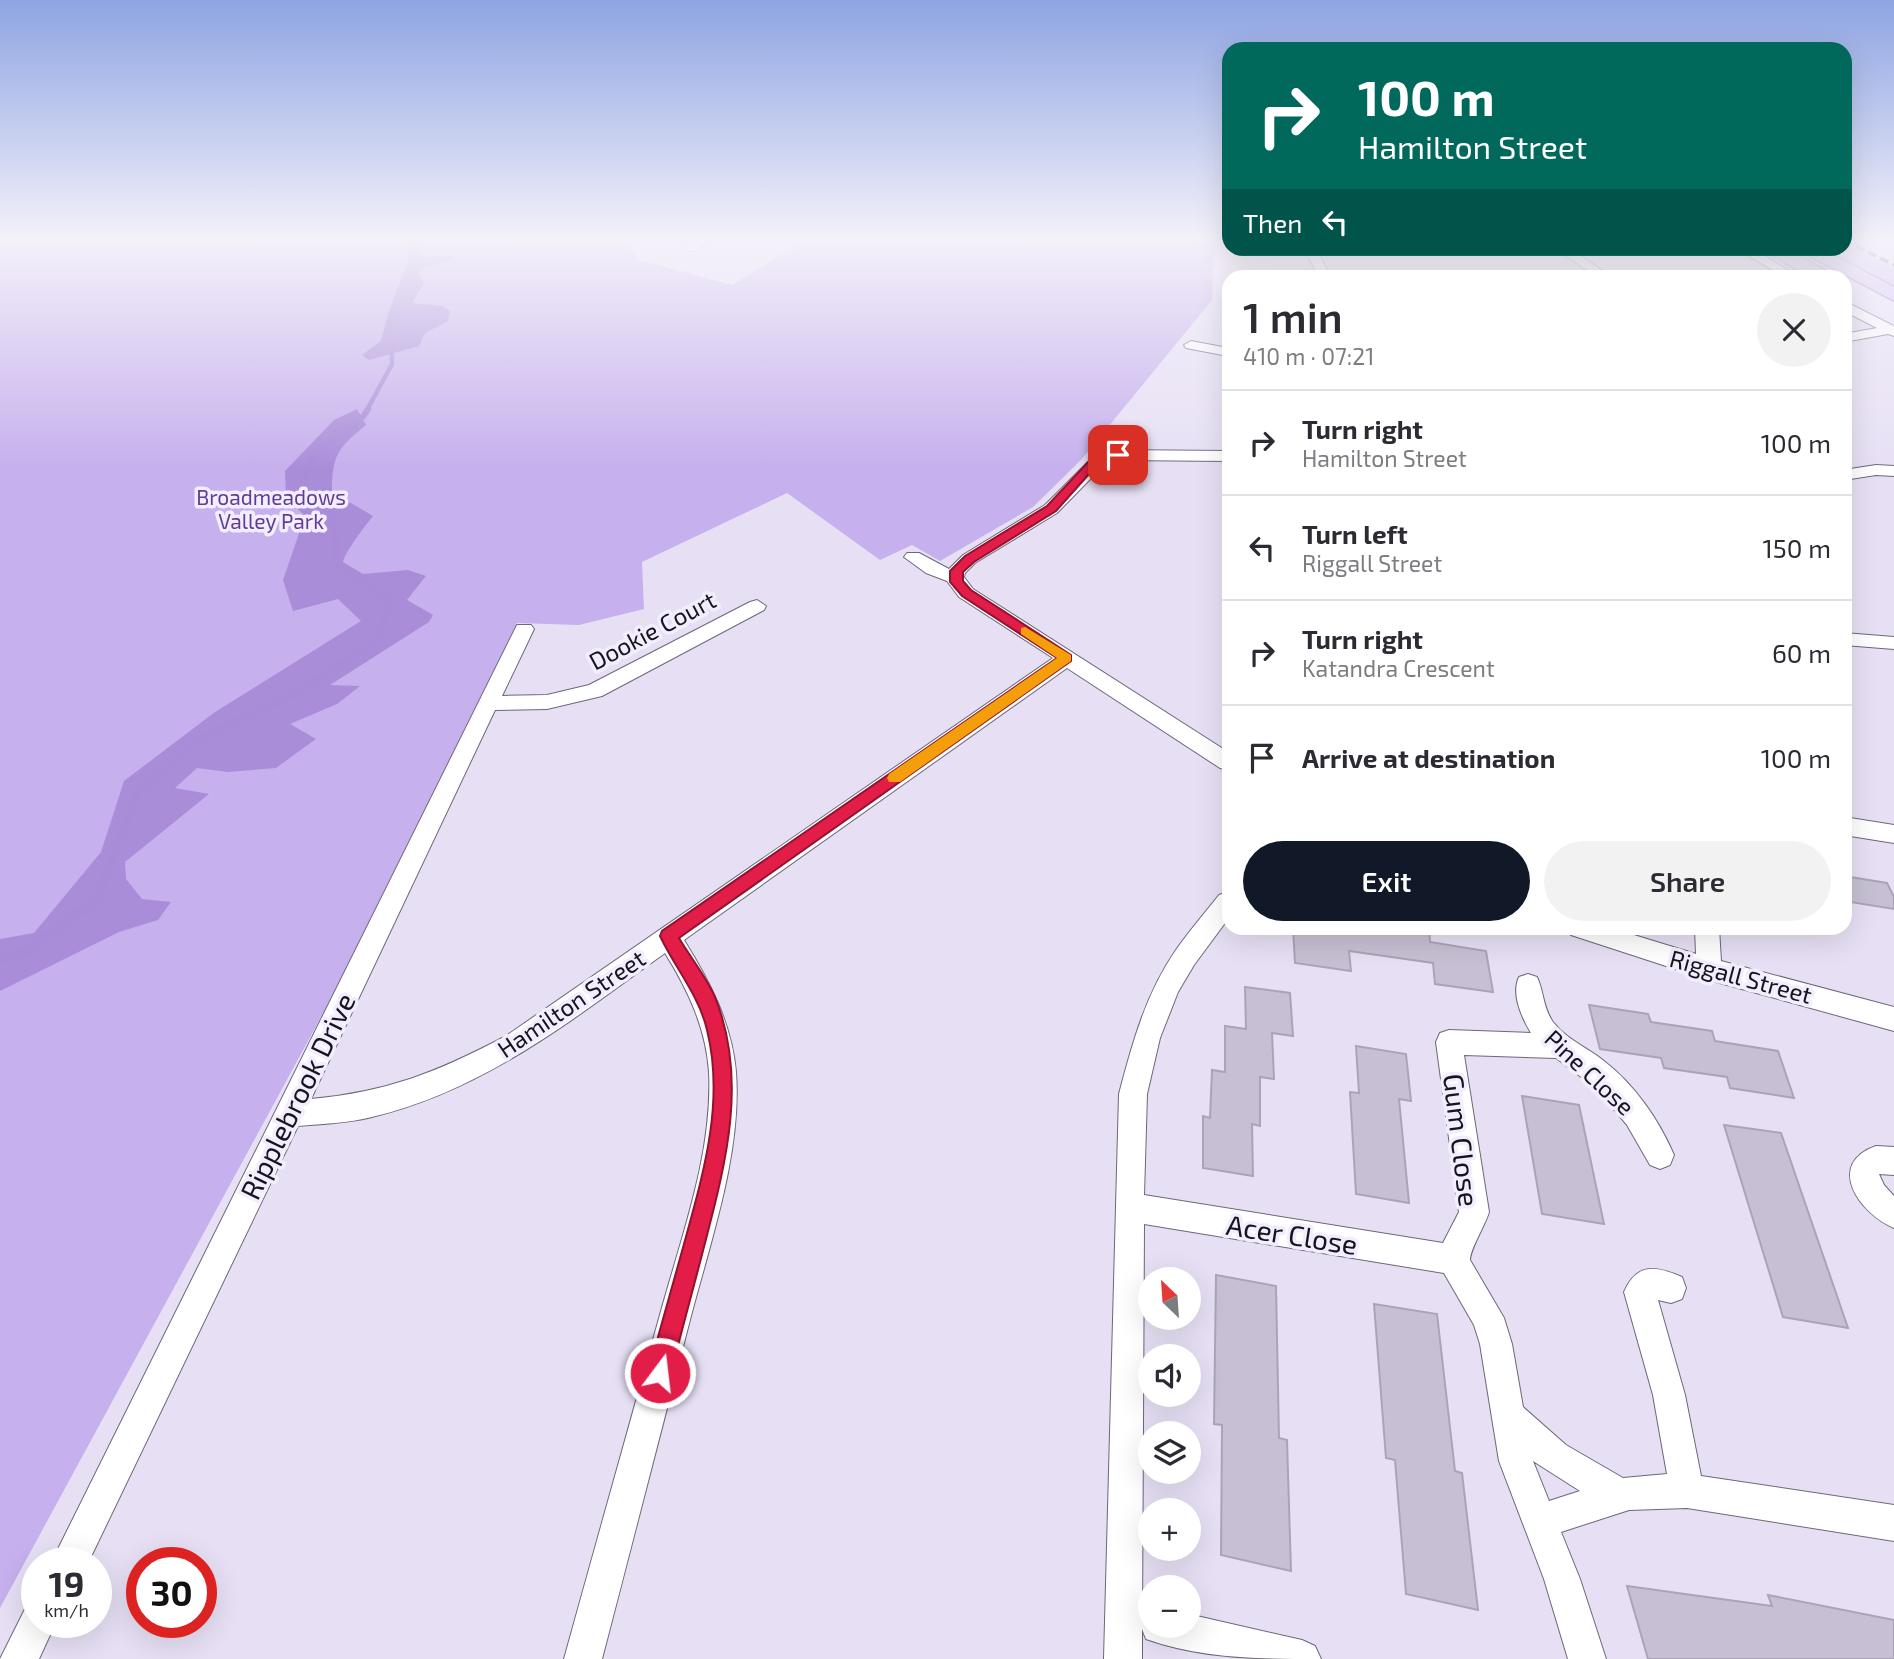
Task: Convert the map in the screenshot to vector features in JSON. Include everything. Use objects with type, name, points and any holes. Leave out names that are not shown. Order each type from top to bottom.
[{"type":"main road","points":[[1878,314],[1893,326]]},
{"type":"street","points":[[1866,314],[1893,326]]},
{"type":"street","points":[[1852,336],[1893,326]]},
{"type":"street","points":[[1191,345],[1222,351]]},
{"type":"street","points":[[1222,456],[1118,455],[1100,459],[1051,509],[970,559],[956,571],[955,577],[959,587],[966,593],[1222,758]]},
{"type":"street","points":[[1852,473],[1893,464]]},
{"type":"street","points":[[913,557],[932,569],[955,577]]},
{"type":"street","name":"Dookie Court","points":[[488,703],[547,702],[595,691],[757,607]]},
{"type":"street","name":"Ripplebrook Drive","points":[[77,1547],[524,629]]},
{"type":"street","points":[[1852,640],[1894,643]]},
{"type":"street","name":"Hamilton Street","points":[[289,1114],[369,1105],[417,1091],[471,1069],[515,1045],[1067,658]]},
{"type":"street","points":[[1852,828],[1894,834]]},
{"type":"street","points":[[1123,1659],[1136,1620],[1129,1207],[1133,1094],[1147,1038],[1173,978],[1185,957],[1222,910]]},
{"type":"street","name":"Riggall Street","points":[[1602,935],[1709,970],[1894,1019]]},
{"type":"street","points":[[1707,935],[1709,970]]},
{"type":"street","points":[[583,1659],[702,1216],[718,1145],[722,1113],[723,1065],[716,1030],[706,998],[668,936]]},
{"type":"street","name":"Pine Close","points":[[1528,985],[1531,1007],[1545,1032],[1557,1046],[1586,1061],[1608,1082],[1633,1110],[1660,1155]]},
{"type":"street","name":"Riggall Street","points":[[1863,1009],[1894,1012]]},
{"type":"street","name":"Gum Close","points":[[1455,1260],[1455,1250],[1470,1226],[1474,1212],[1449,1042],[1557,1046]]},
{"type":"street","points":[[1894,1161],[1874,1160],[1864,1171],[1869,1190],[1876,1200],[1894,1213]]},
{"type":"street","name":"Acer Close","points":[[1129,1207],[1455,1260]]},
{"type":"street","points":[[1455,1260],[1460,1275],[1488,1318],[1496,1344],[1516,1461],[1562,1579],[1587,1659]]},
{"type":"street","points":[[1671,1288],[1649,1283],[1640,1292],[1670,1395],[1687,1491]]},
{"type":"street","points":[[1508,1416],[1554,1457],[1624,1494]]},
{"type":"street","points":[[1538,1522],[1624,1494],[1687,1491],[1894,1523]]},
{"type":"street","points":[[1201,1636],[1302,1659]]},
{"type":"street","points":[[19,1659],[30,1638]]},
{"type":"green space","name":"Broadmeadows Valley Park","points":[[0,314],[1200,314],[1081,460],[1033,507],[940,561],[912,545],[880,560],[787,493],[642,562],[644,609],[579,625],[517,623],[327,1006],[33,1547],[21,1547],[21,1569],[0,1608]]},
{"type":"shaded area","points":[[388,314],[449,314],[448,321],[425,333],[419,346],[369,360],[362,355],[381,341]]},
{"type":"shaded area","points":[[357,409],[366,425],[338,453],[333,469],[332,492],[373,516],[343,562],[363,574],[408,570],[426,576],[407,600],[433,615],[429,622],[330,685],[360,686],[337,704],[290,724],[316,739],[276,768],[228,772],[197,768],[175,788],[209,794],[125,862],[126,879],[142,899],[171,902],[158,920],[119,932],[0,991],[0,939],[34,933],[101,852],[124,781],[215,712],[361,621],[338,599],[293,611],[283,580],[305,516],[286,498],[285,471],[334,420]]},
{"type":"building","points":[[1852,877],[1887,883],[1894,897],[1894,909],[1852,902]]},
{"type":"building","points":[[1293,935],[1430,935],[1430,942],[1486,951],[1493,992],[1435,984],[1433,963],[1349,951],[1351,971],[1295,963]]},
{"type":"building","points":[[1245,987],[1290,993],[1293,1036],[1272,1033],[1274,1079],[1260,1077],[1260,1126],[1252,1124],[1253,1176],[1203,1168],[1203,1116],[1210,1118],[1212,1070],[1225,1072],[1225,1026],[1246,1029]]},
{"type":"building","points":[[1589,1005],[1648,1014],[1651,1022],[1712,1031],[1715,1041],[1778,1051],[1794,1098],[1730,1088],[1727,1077],[1664,1068],[1661,1058],[1600,1049]]},
{"type":"building","points":[[1356,1046],[1406,1054],[1411,1101],[1399,1099],[1409,1203],[1356,1194],[1350,1092],[1359,1093]]},
{"type":"building","points":[[1522,1096],[1579,1105],[1604,1224],[1542,1214]]},
{"type":"building","points":[[1724,1125],[1781,1133],[1848,1328],[1783,1317]]},
{"type":"building","points":[[1216,1275],[1276,1286],[1279,1438],[1287,1440],[1291,1571],[1221,1555],[1222,1425],[1214,1424]]},
{"type":"building","points":[[1374,1304],[1437,1314],[1455,1471],[1462,1473],[1478,1610],[1406,1594],[1395,1460],[1386,1458]]},
{"type":"building","points":[[1627,1586],[1772,1606],[1768,1595],[1894,1620],[1894,1659],[1648,1659]]},
{"type":"waterway","points":[[367,410],[392,364],[391,321],[394,314]]},
{"type":"waterway","points":[[368,409],[351,428],[313,457],[303,488],[331,507],[338,565],[390,601],[382,626]]},
{"type":"waterway","points":[[98,896],[138,792],[200,739],[294,694],[377,641],[382,624]]},
{"type":"waterway","points":[[0,958],[26,952],[99,895]]},
{"type":"slow traffic","points":[[895,778],[1067,658],[1025,631]]},
{"type":"route","points":[[660,1373],[702,1216],[718,1145],[724,1102],[723,1065],[706,998],[684,958],[668,936],[1067,658],[966,593],[959,587],[956,571],[970,559],[1051,509],[1094,462],[1118,455]]}]
